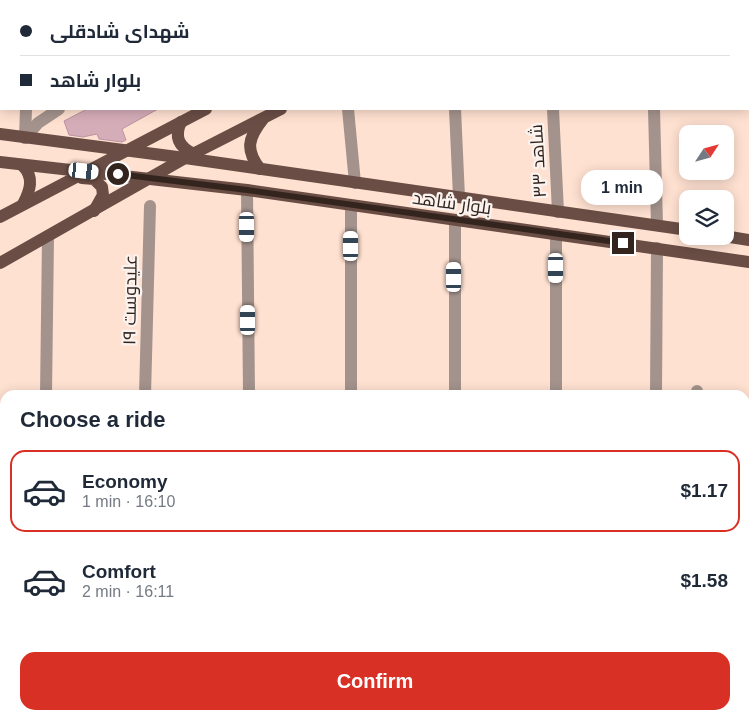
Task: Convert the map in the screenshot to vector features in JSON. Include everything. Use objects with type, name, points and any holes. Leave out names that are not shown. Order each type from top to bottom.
[{"type":"main road","points":[[0,217],[70,178],[127,151],[204,110]]},
{"type":"main road","points":[[0,263],[189,156],[279,110]]},
{"type":"main road","points":[[260,169],[252,159],[249,149],[252,136],[264,117]]},
{"type":"main road","points":[[181,122],[176,133],[178,140],[189,156]]},
{"type":"main road","name":"بلوار شاهد","points":[[0,134],[127,151],[189,156],[260,169],[679,229]]},
{"type":"main road","name":"بلوار شاهد","points":[[0,162],[247,190],[749,262]]},
{"type":"main road","points":[[22,165],[27,170],[31,187],[23,204]]},
{"type":"main road","points":[[70,178],[94,179],[100,183],[103,195],[94,211]]},
{"type":"main road","points":[[734,238],[749,240]]},
{"type":"street","points":[[25,138],[26,110]]},
{"type":"street","points":[[25,138],[38,122],[57,110]]},
{"type":"street","points":[[348,110],[355,183]]},
{"type":"street","points":[[455,110],[458,197]]},
{"type":"street","name":"شاهد ۳۳","points":[[553,110],[558,212]]},
{"type":"street","points":[[654,110],[656,225]]},
{"type":"street","points":[[247,190],[249,390]]},
{"type":"street","name":"علیدوست ۱۹","points":[[145,390],[150,206]]},
{"type":"street","points":[[351,206],[351,390]]},
{"type":"street","points":[[454,390],[455,220]]},
{"type":"street","points":[[556,234],[556,390]]},
{"type":"street","points":[[46,390],[48,237]]},
{"type":"street","points":[[656,390],[657,248]]},
{"type":"building","points":[[85,110],[156,110],[122,129],[126,140],[122,142],[99,139],[97,134],[83,137],[69,135],[64,121]]},
{"type":"route","points":[[118,174],[247,190],[623,243]]}]
